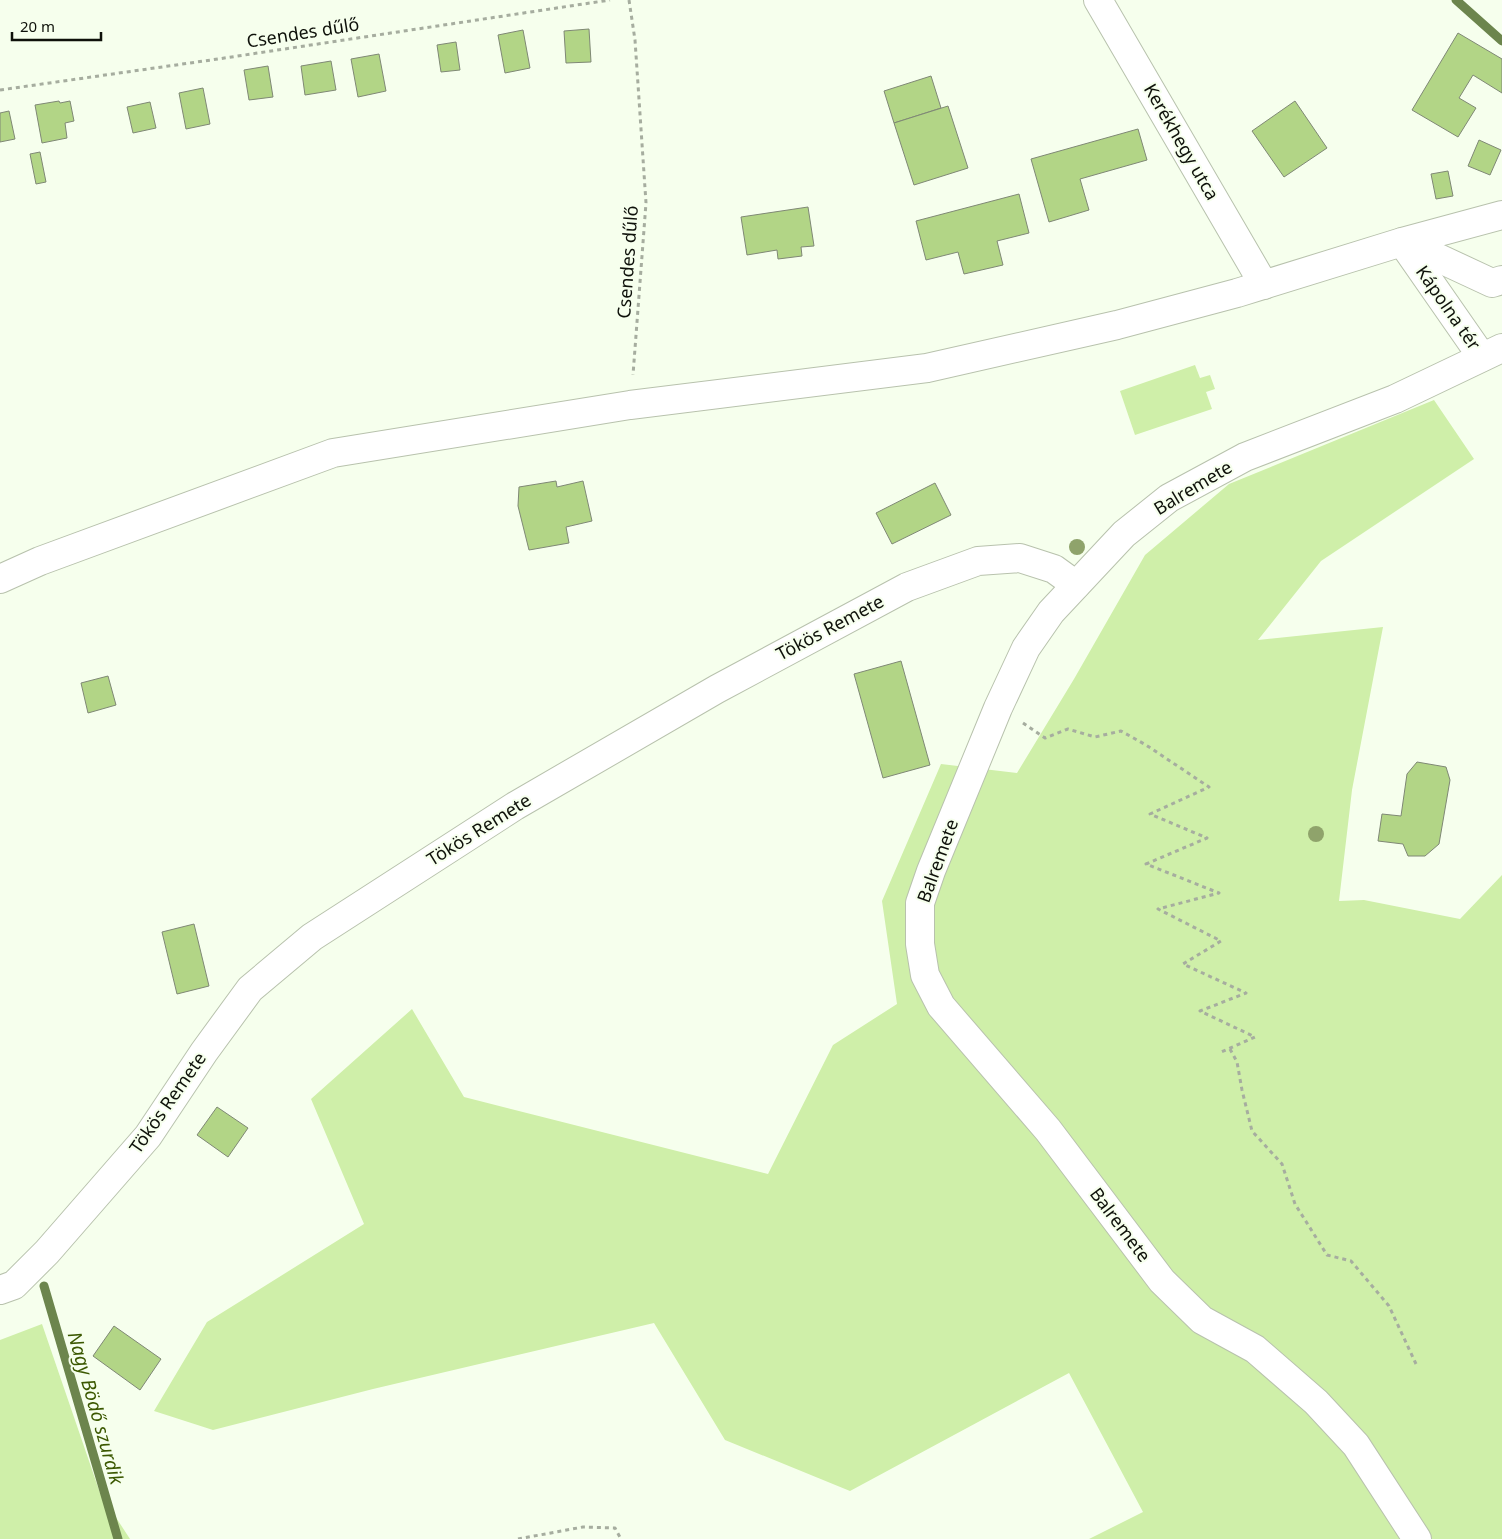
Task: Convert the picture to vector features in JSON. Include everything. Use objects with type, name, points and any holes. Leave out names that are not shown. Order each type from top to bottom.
[{"type":"street","name":"Kerékhegy utca","points":[[1098,0],[1264,284]]},
{"type":"street","name":"Kápolna tér","points":[[0,579],[40,561],[333,453],[630,405],[927,368],[1117,325],[1264,284],[1402,242],[1502,215]]},
{"type":"street","name":"Kápolna tér","points":[[1402,242],[1492,352]]},
{"type":"street","points":[[1402,242],[1492,283],[1502,280]]},
{"type":"street","name":"Balremete","points":[[1417,1539],[1356,1445],[1316,1402],[1255,1349],[1202,1320],[1162,1281],[1048,1130],[941,1006],[925,976],[920,944],[920,903],[931,871],[998,708],[1026,648],[1051,612],[1124,534],[1169,498],[1245,456],[1395,399],[1492,352]]},
{"type":"street","name":"Tökös Remete","points":[[0,1290],[14,1285],[47,1252],[148,1136],[204,1052],[250,989],[320,932],[515,806],[717,688],[906,587],[978,561],[1020,558],[1054,569],[1076,585]]},
{"type":"path","name":"Csendes dűlő","points":[[0,90],[610,0]]},
{"type":"path","name":"Csendes dűlő","points":[[629,0],[635,40],[646,203],[637,339],[630,405]]},
{"type":"path","points":[[1017,719],[1045,738],[1068,729],[1096,737],[1122,731],[1209,787],[1150,814],[1208,838],[1146,864],[1219,893],[1158,909],[1221,941],[1183,964],[1246,993],[1200,1011],[1255,1037],[1219,1053]]},
{"type":"path","points":[[1230,1048],[1238,1062],[1242,1090],[1252,1130],[1282,1164],[1295,1204],[1327,1255],[1351,1261],[1389,1306],[1416,1364]]},
{"type":"path","points":[[518,1539],[583,1528],[615,1528],[621,1539]]},
{"type":"green space","points":[[1195,365],[1200,378],[1210,375],[1215,389],[1206,392],[1212,409],[1135,435],[1120,391]]},
{"type":"green space","points":[[1434,400],[1474,459],[1321,561],[1258,640],[1383,627],[1352,790],[1339,901],[1364,900],[1460,919],[1502,875],[1502,1539],[1089,1539],[1143,1512],[1069,1373],[850,1491],[725,1440],[654,1323],[373,1389],[213,1430],[154,1411],[207,1322],[364,1224],[311,1099],[412,1009],[464,1097],[768,1174],[833,1045],[897,1004],[882,901],[941,764],[1017,773],[1074,679],[1145,555],[1229,484]]},
{"type":"green space","points":[[42,1324],[100,1493],[130,1539],[0,1539],[0,1340]]},
{"type":"building","points":[[589,29],[591,62],[566,63],[564,31]]},
{"type":"building","points":[[523,30],[530,68],[505,73],[498,35]]},
{"type":"building","points":[[1458,33],[1502,59],[1502,93],[1473,75],[1459,98],[1476,108],[1458,137],[1412,110]]},
{"type":"building","points":[[456,42],[460,70],[441,72],[437,45]]},
{"type":"building","points":[[379,54],[386,91],[358,97],[351,59]]},
{"type":"building","points":[[331,61],[336,90],[305,95],[301,66]]},
{"type":"building","points":[[268,66],[273,97],[249,100],[244,70]]},
{"type":"building","points":[[931,76],[941,108],[894,123],[884,91]]},
{"type":"building","points":[[203,88],[210,124],[186,129],[179,93]]},
{"type":"building","points":[[59,101],[60,103],[70,101],[74,121],[65,123],[67,138],[42,143],[35,105]]},
{"type":"building","points":[[1295,101],[1327,148],[1284,177],[1252,131]]},
{"type":"building","points":[[150,102],[156,128],[133,133],[127,107]]},
{"type":"building","points":[[948,106],[968,168],[914,185],[894,123]]},
{"type":"building","points":[[9,111],[15,139],[0,142],[0,113]]},
{"type":"building","points":[[1138,129],[1147,160],[1080,179],[1089,210],[1049,222],[1031,159]]},
{"type":"building","points":[[1479,140],[1501,150],[1490,175],[1468,166]]},
{"type":"building","points":[[40,152],[46,182],[36,184],[30,154]]},
{"type":"building","points":[[1448,171],[1453,196],[1436,199],[1431,174]]},
{"type":"building","points":[[1019,194],[1029,233],[997,241],[1003,265],[964,274],[958,252],[926,260],[916,221]]},
{"type":"building","points":[[808,207],[814,246],[801,247],[802,256],[778,259],[777,250],[747,255],[741,217]]},
{"type":"building","points":[[556,481],[557,487],[583,481],[592,521],[566,527],[569,543],[529,550],[518,506],[519,487]]},
{"type":"building","points":[[935,483],[951,515],[892,544],[876,513]]},
{"type":"building","points":[[901,661],[930,765],[883,778],[854,674]]},
{"type":"building","points":[[108,676],[116,705],[88,713],[81,683]]},
{"type":"building","points":[[1417,762],[1446,767],[1450,780],[1439,844],[1425,856],[1408,856],[1403,844],[1378,841],[1382,814],[1401,816],[1407,774]]},
{"type":"building","points":[[194,924],[209,986],[177,994],[162,932]]},
{"type":"building","points":[[217,1107],[248,1128],[228,1157],[197,1135]]},
{"type":"building","points":[[114,1326],[161,1359],[140,1390],[93,1356]]},
{"type":"waterway","points":[[1456,0],[1502,41]]},
{"type":"waterway","name":"Nagy Bödő szurdik","points":[[44,1286],[118,1539]]}]
